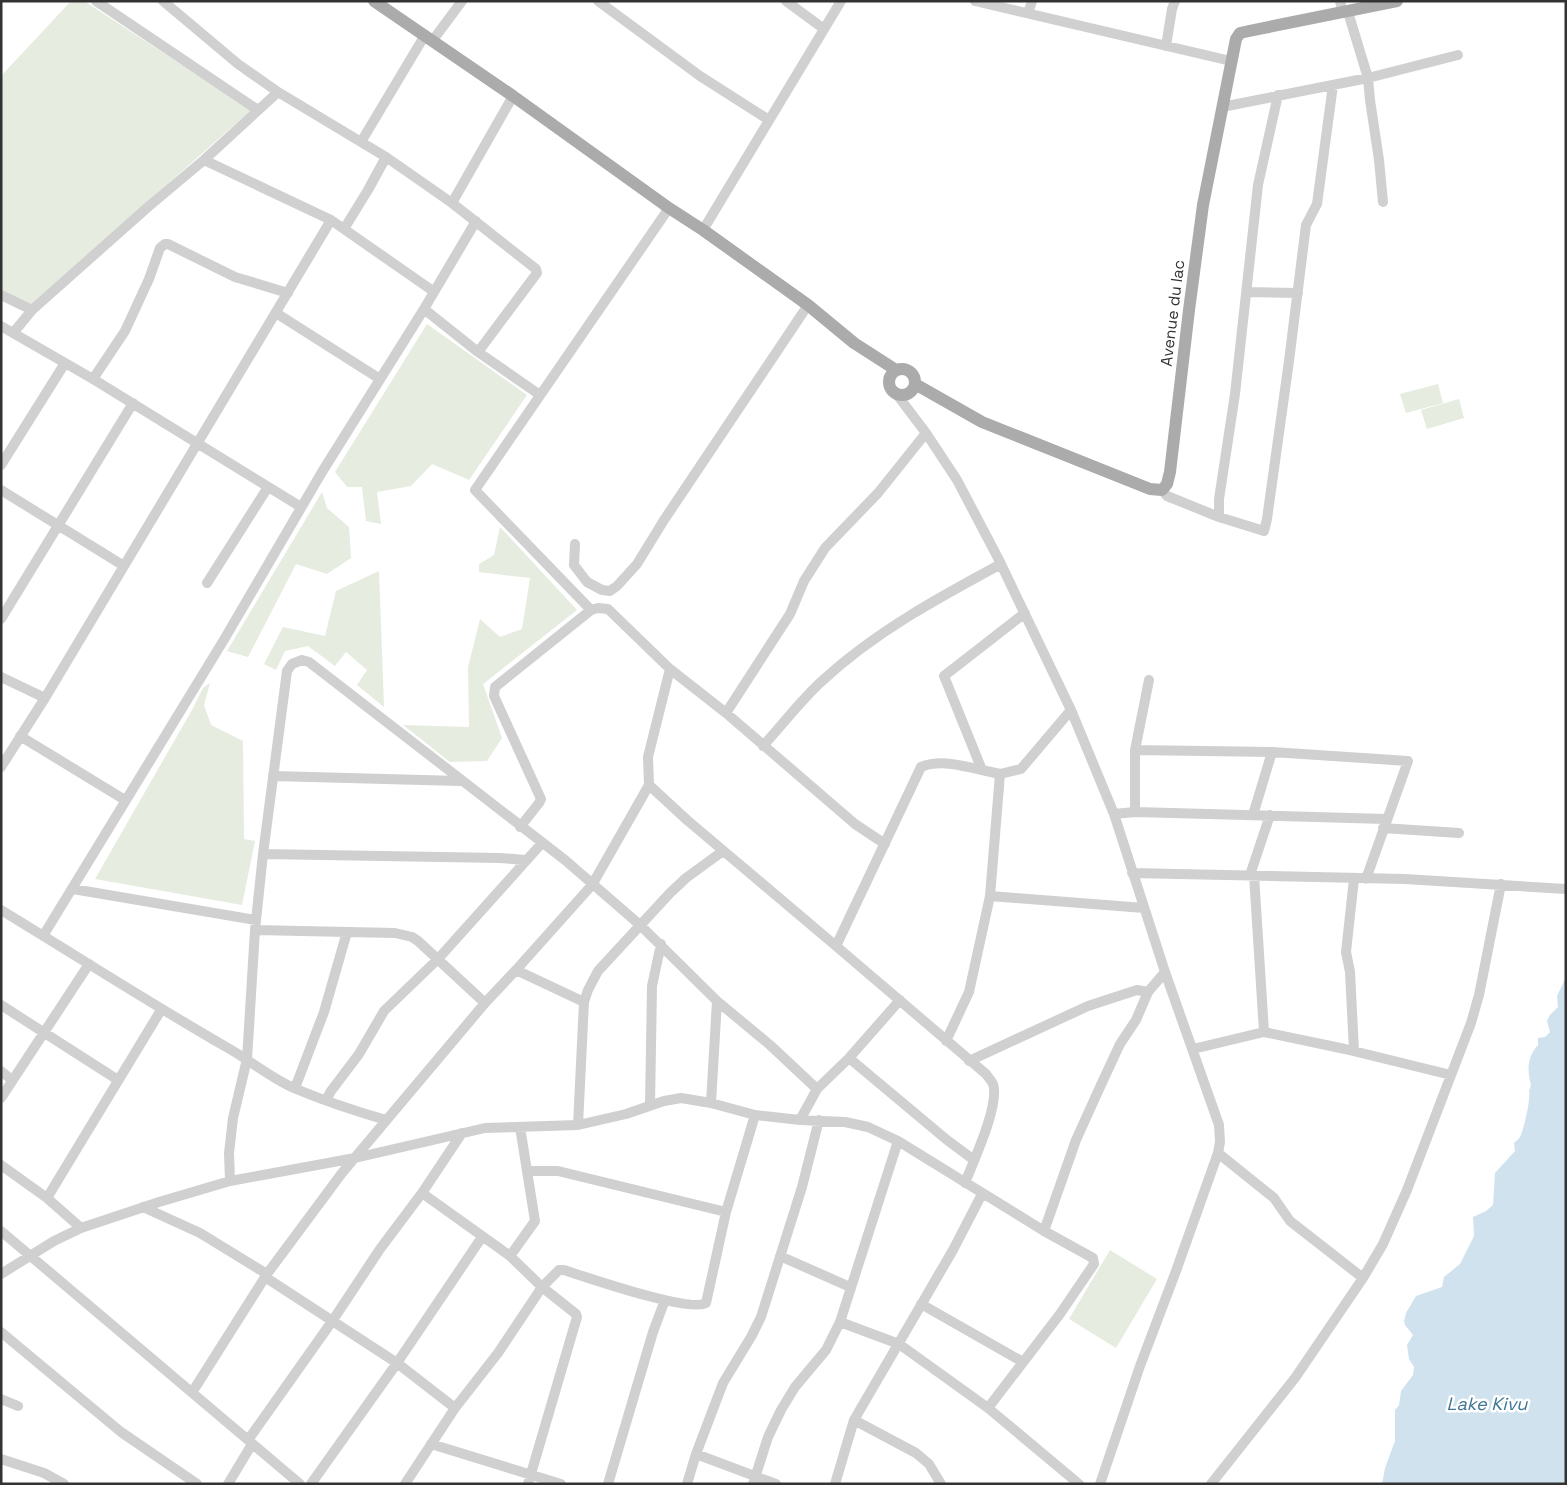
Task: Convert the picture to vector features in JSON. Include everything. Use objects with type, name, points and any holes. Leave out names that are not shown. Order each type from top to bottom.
[{"type":"main road","points":[[374,1],[513,96],[669,208],[808,304],[854,343],[896,370],[910,371],[914,377],[915,384],[912,391],[905,395],[895,392],[890,387],[890,379],[896,370]]},
{"type":"main road","name":"Avenue du lac","points":[[1162,490],[1167,484],[1170,472],[1203,204],[1236,39],[1240,33],[1343,9],[1398,1]]},
{"type":"main road","points":[[915,384],[982,422],[1150,490],[1162,490]]},
{"type":"street","points":[[96,1],[258,110]]},
{"type":"street","points":[[163,1],[238,64],[278,92],[386,157],[452,203],[536,269],[537,273],[478,352]]},
{"type":"street","points":[[361,142],[429,38],[462,1]]},
{"type":"street","points":[[598,1],[700,76],[770,120]]},
{"type":"street","points":[[786,1],[824,29]]},
{"type":"street","points":[[702,230],[841,1]]},
{"type":"street","points":[[975,1],[1231,61]]},
{"type":"street","points":[[1028,13],[1032,1]]},
{"type":"street","points":[[1166,46],[1175,1]]},
{"type":"street","points":[[1343,9],[1368,78],[1383,202]]},
{"type":"street","points":[[1222,107],[1368,78],[1458,55]]},
{"type":"street","points":[[1162,490],[1167,496],[1219,517],[1264,531],[1268,519],[1306,225],[1317,204],[1333,85]]},
{"type":"street","points":[[14,332],[32,310],[204,160],[278,92]]},
{"type":"street","points":[[1219,517],[1219,499],[1235,394],[1258,185],[1278,95]]},
{"type":"street","points":[[452,203],[513,96]]},
{"type":"street","points":[[344,228],[386,157]]},
{"type":"street","points":[[204,160],[331,220],[433,291]]},
{"type":"street","points":[[591,610],[475,490],[669,208]]},
{"type":"street","points":[[1,767],[331,220]]},
{"type":"street","points":[[43,936],[476,222]]},
{"type":"street","points":[[93,379],[125,331],[149,279],[160,248],[165,244],[235,277],[288,293]]},
{"type":"street","points":[[1246,292],[1298,293]]},
{"type":"street","points":[[1,295],[32,310]]},
{"type":"street","points":[[575,544],[574,565],[587,582],[602,590],[610,591],[617,586],[637,564],[664,520],[808,304]]},
{"type":"street","points":[[424,309],[478,352],[540,395]]},
{"type":"street","points":[[276,313],[380,379]]},
{"type":"street","points":[[1,326],[133,403],[302,507]]},
{"type":"street","points":[[1,465],[65,363]]},
{"type":"street","points":[[895,392],[926,433],[957,480],[1001,564],[1070,710],[1114,814],[1165,972],[1219,1125],[1220,1142],[1218,1153],[1140,1366],[1100,1484]]},
{"type":"street","points":[[1,619],[133,403]]},
{"type":"street","points":[[726,713],[790,614],[804,581],[825,548],[878,493],[926,433]]},
{"type":"street","points":[[207,583],[268,487]]},
{"type":"street","points":[[1,490],[124,566]]},
{"type":"street","points":[[763,746],[822,681],[868,644],[904,618],[1001,564]]},
{"type":"street","points":[[520,826],[540,803],[540,799],[494,696],[495,688],[591,610],[598,608],[608,609],[670,668],[726,713],[855,824],[885,844]]},
{"type":"street","points":[[982,770],[944,676],[1025,613]]},
{"type":"street","points":[[230,1181],[229,1153],[233,1118],[247,1059],[263,854],[287,671],[292,664],[302,660],[309,662],[592,884],[661,944],[717,1001],[770,1045],[817,1089]]},
{"type":"street","points":[[192,1391],[266,1275],[354,1158],[484,1002],[516,970],[592,884],[649,785],[648,757],[670,668]]},
{"type":"street","points":[[1,678],[44,698]]},
{"type":"street","points":[[1135,812],[1135,750],[1149,680]]},
{"type":"street","points":[[836,946],[921,767],[932,763],[942,763],[1000,774],[1021,769],[1070,710]]},
{"type":"street","points":[[20,736],[125,800]]},
{"type":"street","points":[[1135,750],[1272,752],[1408,761],[1366,879]]},
{"type":"street","points":[[1253,815],[1272,752]]},
{"type":"street","points":[[946,1042],[969,992],[990,896],[1000,774]]},
{"type":"street","points":[[273,776],[460,780]]},
{"type":"street","points":[[649,785],[723,852],[900,1000],[989,1078],[994,1089],[987,1129],[965,1183]]},
{"type":"street","points":[[1114,814],[1135,812],[1253,815],[1385,823],[1459,833]]},
{"type":"street","points":[[1264,1032],[1252,875],[1270,816]]},
{"type":"street","points":[[326,1100],[358,1054],[384,1011],[438,960],[542,843]]},
{"type":"street","points":[[578,1125],[584,1002],[588,990],[598,972],[678,885],[723,852]]},
{"type":"street","points":[[263,854],[526,860]]},
{"type":"street","points":[[1132,873],[1366,879],[1501,884],[1566,889]]},
{"type":"street","points":[[1354,879],[1346,952],[1350,972],[1354,1051]]},
{"type":"street","points":[[1211,1484],[1295,1378],[1363,1278],[1383,1244],[1407,1190],[1471,1023],[1479,995],[1501,884]]},
{"type":"street","points":[[73,888],[256,925],[347,932],[395,933],[412,937],[484,1002]]},
{"type":"street","points":[[990,896],[1144,908]]},
{"type":"street","points":[[1,910],[161,1010],[295,1088],[354,1111],[386,1120]]},
{"type":"street","points":[[295,1088],[324,1012],[347,932]]},
{"type":"street","points":[[650,1106],[652,986],[661,944]]},
{"type":"street","points":[[1,1098],[89,964]]},
{"type":"street","points":[[516,970],[584,1002]]},
{"type":"street","points":[[1044,1231],[1076,1140],[1120,1044],[1136,1020],[1148,992],[1165,972]]},
{"type":"street","points":[[969,1060],[1088,1006],[1137,990],[1148,992]]},
{"type":"street","points":[[800,1120],[817,1089],[849,1058],[900,1000]]},
{"type":"street","points":[[710,1103],[717,1001]]},
{"type":"street","points":[[1,1006],[118,1080]]},
{"type":"street","points":[[47,1198],[161,1010]]},
{"type":"street","points":[[1193,1049],[1264,1032],[1354,1051],[1450,1075]]},
{"type":"street","points":[[849,1058],[932,1128],[974,1160]]},
{"type":"street","points":[[1,1071],[12,1080]]},
{"type":"street","points":[[1,1274],[54,1241],[81,1228],[230,1181],[354,1158],[485,1128],[578,1125],[626,1114],[681,1098],[710,1103],[755,1115],[845,1122],[868,1127],[898,1141],[982,1194],[1093,1258],[1094,1264],[1060,1314],[988,1408]]},
{"type":"street","points":[[405,1484],[455,1408],[498,1353],[542,1287],[561,1269],[665,1300],[700,1305],[706,1303],[726,1212],[755,1115]]},
{"type":"street","points":[[688,1484],[696,1454],[722,1382],[756,1327],[802,1187],[819,1120]]},
{"type":"street","points":[[510,1256],[536,1221],[520,1127]]},
{"type":"street","points":[[228,1484],[250,1442],[380,1248],[422,1193],[462,1133]]},
{"type":"street","points":[[754,1481],[768,1437],[781,1410],[795,1387],[826,1350],[840,1322],[898,1141]]},
{"type":"street","points":[[1218,1153],[1274,1198],[1290,1220],[1363,1278]]},
{"type":"street","points":[[1,1166],[47,1198],[81,1228]]},
{"type":"street","points":[[527,1171],[558,1171],[726,1212]]},
{"type":"street","points":[[422,1193],[510,1256],[542,1287],[574,1312],[576,1317],[529,1479]]},
{"type":"street","points":[[835,1484],[854,1420],[953,1250],[982,1194]]},
{"type":"street","points":[[143,1207],[200,1233],[266,1275],[397,1363],[455,1408]]},
{"type":"street","points":[[1,1231],[300,1484]]},
{"type":"street","points":[[311,1484],[397,1363],[482,1236]]},
{"type":"street","points":[[780,1256],[850,1287]]},
{"type":"street","points":[[608,1484],[653,1332],[665,1300]]},
{"type":"street","points":[[921,1304],[1023,1362]]},
{"type":"street","points":[[840,1322],[899,1344],[988,1408],[1079,1484]]},
{"type":"street","points":[[1,1332],[121,1432],[197,1484]]},
{"type":"street","points":[[1,1399],[18,1406]]},
{"type":"street","points":[[854,1420],[916,1453],[929,1464],[941,1484]]},
{"type":"street","points":[[431,1444],[529,1479],[561,1484]]},
{"type":"street","points":[[696,1454],[754,1481],[776,1484]]},
{"type":"street","points":[[1,1459],[44,1473],[64,1484]]},
{"type":"shaded area","points":[[71,1],[84,1],[251,110],[31,305],[1,291],[1,76]]},
{"type":"shaded area","points":[[427,324],[527,395],[469,480],[432,464],[411,486],[377,492],[381,524],[366,521],[362,487],[347,487],[335,472]]},
{"type":"shaded area","points":[[1438,384],[1443,403],[1406,413],[1400,394]]},
{"type":"shaded area","points":[[1459,399],[1464,418],[1427,429],[1421,410]]},
{"type":"shaded area","points":[[322,492],[327,508],[349,527],[351,558],[327,574],[296,564],[248,657],[227,651]]},
{"type":"shaded area","points":[[500,527],[577,610],[483,684],[502,738],[487,761],[450,762],[403,725],[469,727],[468,667],[480,619],[500,637],[522,629],[530,578],[479,572],[479,564],[494,555]]},
{"type":"shaded area","points":[[379,571],[384,707],[357,685],[367,670],[346,652],[335,666],[308,646],[285,651],[276,670],[264,664],[283,627],[325,636],[336,591]]},
{"type":"shaded area","points":[[210,683],[204,705],[211,725],[243,741],[244,839],[255,841],[242,905],[95,879],[203,688]]},
{"type":"shaded area","points":[[1110,1250],[1157,1279],[1116,1348],[1069,1319]]},
{"type":"water","name":"Lake Kivu","points":[[1566,977],[1566,1484],[1382,1484],[1385,1468],[1395,1441],[1395,1410],[1399,1405],[1401,1391],[1413,1375],[1414,1367],[1409,1359],[1407,1345],[1413,1335],[1405,1325],[1406,1313],[1416,1296],[1442,1287],[1444,1277],[1460,1264],[1474,1236],[1473,1217],[1486,1211],[1493,1205],[1495,1173],[1515,1151],[1514,1143],[1520,1137],[1525,1121],[1531,1085],[1529,1075],[1530,1059],[1538,1045],[1538,1038],[1545,1037],[1550,1032],[1547,1021],[1558,1007],[1557,996]]}]
